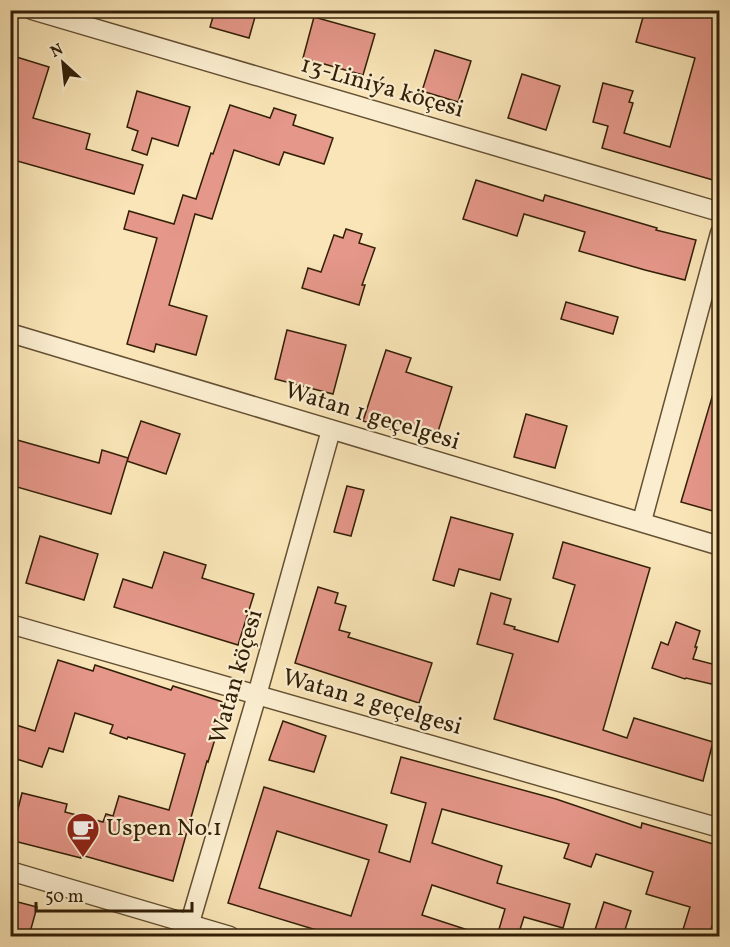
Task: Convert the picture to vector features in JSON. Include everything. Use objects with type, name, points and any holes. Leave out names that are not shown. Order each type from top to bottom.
[{"type":"street","name":"13-Liniýa köçesi","points":[[32,10],[720,212]]},
{"type":"street","points":[[642,521],[720,233]]},
{"type":"street","name":"Watan 1 geçelgesi","points":[[10,333],[720,546]]},
{"type":"street","name":"Watan köçesi","points":[[188,930],[331,430]]},
{"type":"street","name":"Watan 2 geçelgesi","points":[[10,624],[720,828]]},
{"type":"street","points":[[10,871],[188,930],[230,936]]},
{"type":"building","points":[[215,10],[257,10],[249,38],[210,27]]},
{"type":"building","points":[[645,10],[720,10],[720,182],[602,148],[608,126],[593,122],[603,83],[633,91],[629,102],[633,103],[624,133],[670,147],[695,58],[636,42]]},
{"type":"building","points":[[314,17],[375,34],[363,75],[303,58]]},
{"type":"building","points":[[435,50],[471,61],[458,102],[422,91]]},
{"type":"building","points":[[10,55],[49,67],[33,118],[90,134],[86,149],[143,165],[134,194],[10,159]]},
{"type":"building","points":[[522,74],[560,86],[546,130],[508,118]]},
{"type":"building","points":[[137,91],[190,107],[178,146],[152,138],[147,155],[132,150],[138,131],[127,127]]},
{"type":"building","points":[[230,105],[270,118],[274,108],[296,115],[293,125],[333,138],[324,164],[284,152],[279,165],[234,150],[212,219],[195,214],[169,305],[207,316],[196,355],[156,344],[154,352],[127,344],[157,238],[124,229],[129,211],[174,224],[183,195],[196,199]]},
{"type":"building","points":[[476,180],[543,201],[545,195],[657,228],[656,230],[696,240],[685,280],[579,251],[585,232],[524,214],[517,236],[463,219]]},
{"type":"building","points":[[346,229],[362,234],[359,243],[375,248],[362,285],[365,285],[359,305],[302,288],[308,268],[321,272],[334,235],[343,238]]},
{"type":"building","points":[[566,302],[618,317],[613,334],[561,319]]},
{"type":"building","points":[[287,330],[346,345],[333,394],[275,379]]},
{"type":"building","points":[[386,350],[411,358],[406,372],[452,387],[437,435],[395,422],[393,430],[363,421]]},
{"type":"building","points":[[715,387],[720,388],[720,513],[681,502]]},
{"type":"building","points":[[526,414],[567,426],[555,468],[514,457]]},
{"type":"building","points":[[141,421],[180,434],[166,474],[127,461]]},
{"type":"building","points":[[10,438],[99,463],[102,450],[128,458],[111,514],[10,485]]},
{"type":"building","points":[[347,486],[364,490],[351,536],[334,532]]},
{"type":"building","points":[[451,517],[513,534],[500,580],[459,569],[454,586],[433,580]]},
{"type":"building","points":[[40,536],[98,554],[84,600],[26,583]]},
{"type":"building","points":[[563,542],[650,568],[603,730],[627,738],[634,718],[713,742],[703,781],[494,719],[513,654],[477,644],[491,593],[511,599],[504,624],[558,642],[575,585],[553,578]]},
{"type":"building","points":[[164,552],[206,565],[202,578],[254,594],[238,645],[114,607],[123,579],[152,588]]},
{"type":"building","points":[[318,587],[338,593],[335,603],[346,606],[339,630],[350,633],[348,637],[432,663],[419,703],[295,663]]},
{"type":"building","points":[[676,622],[700,631],[693,659],[720,666],[720,686],[685,679],[652,668],[661,642],[668,645]]},
{"type":"building","points":[[58,660],[93,671],[95,665],[171,690],[173,686],[226,703],[173,881],[81,855],[81,858],[10,840],[22,793],[67,804],[65,812],[103,822],[106,814],[113,816],[119,796],[169,810],[185,754],[110,733],[113,725],[75,713],[63,752],[49,748],[42,767],[10,757],[10,723],[35,731]]},
{"type":"building","points":[[283,721],[326,736],[314,772],[269,760]]},
{"type":"building","points":[[401,757],[556,799],[641,828],[642,823],[720,846],[720,899],[709,936],[681,936],[690,907],[646,894],[653,872],[596,854],[591,867],[564,858],[569,844],[442,809],[432,843],[502,866],[497,883],[570,904],[563,928],[524,917],[518,936],[497,936],[505,909],[432,885],[422,915],[477,933],[476,936],[336,936],[228,903],[264,787],[387,825],[379,852],[410,862],[426,803],[391,793]],"holes":[[[277,831],[369,860],[351,916],[259,888]]]},
{"type":"building","points":[[10,900],[37,907],[29,936],[10,936]]},
{"type":"building","points":[[604,902],[631,911],[623,936],[593,936]]},
{"type":"place","name":"Uspen No.1","points":[[83,858]]}]
